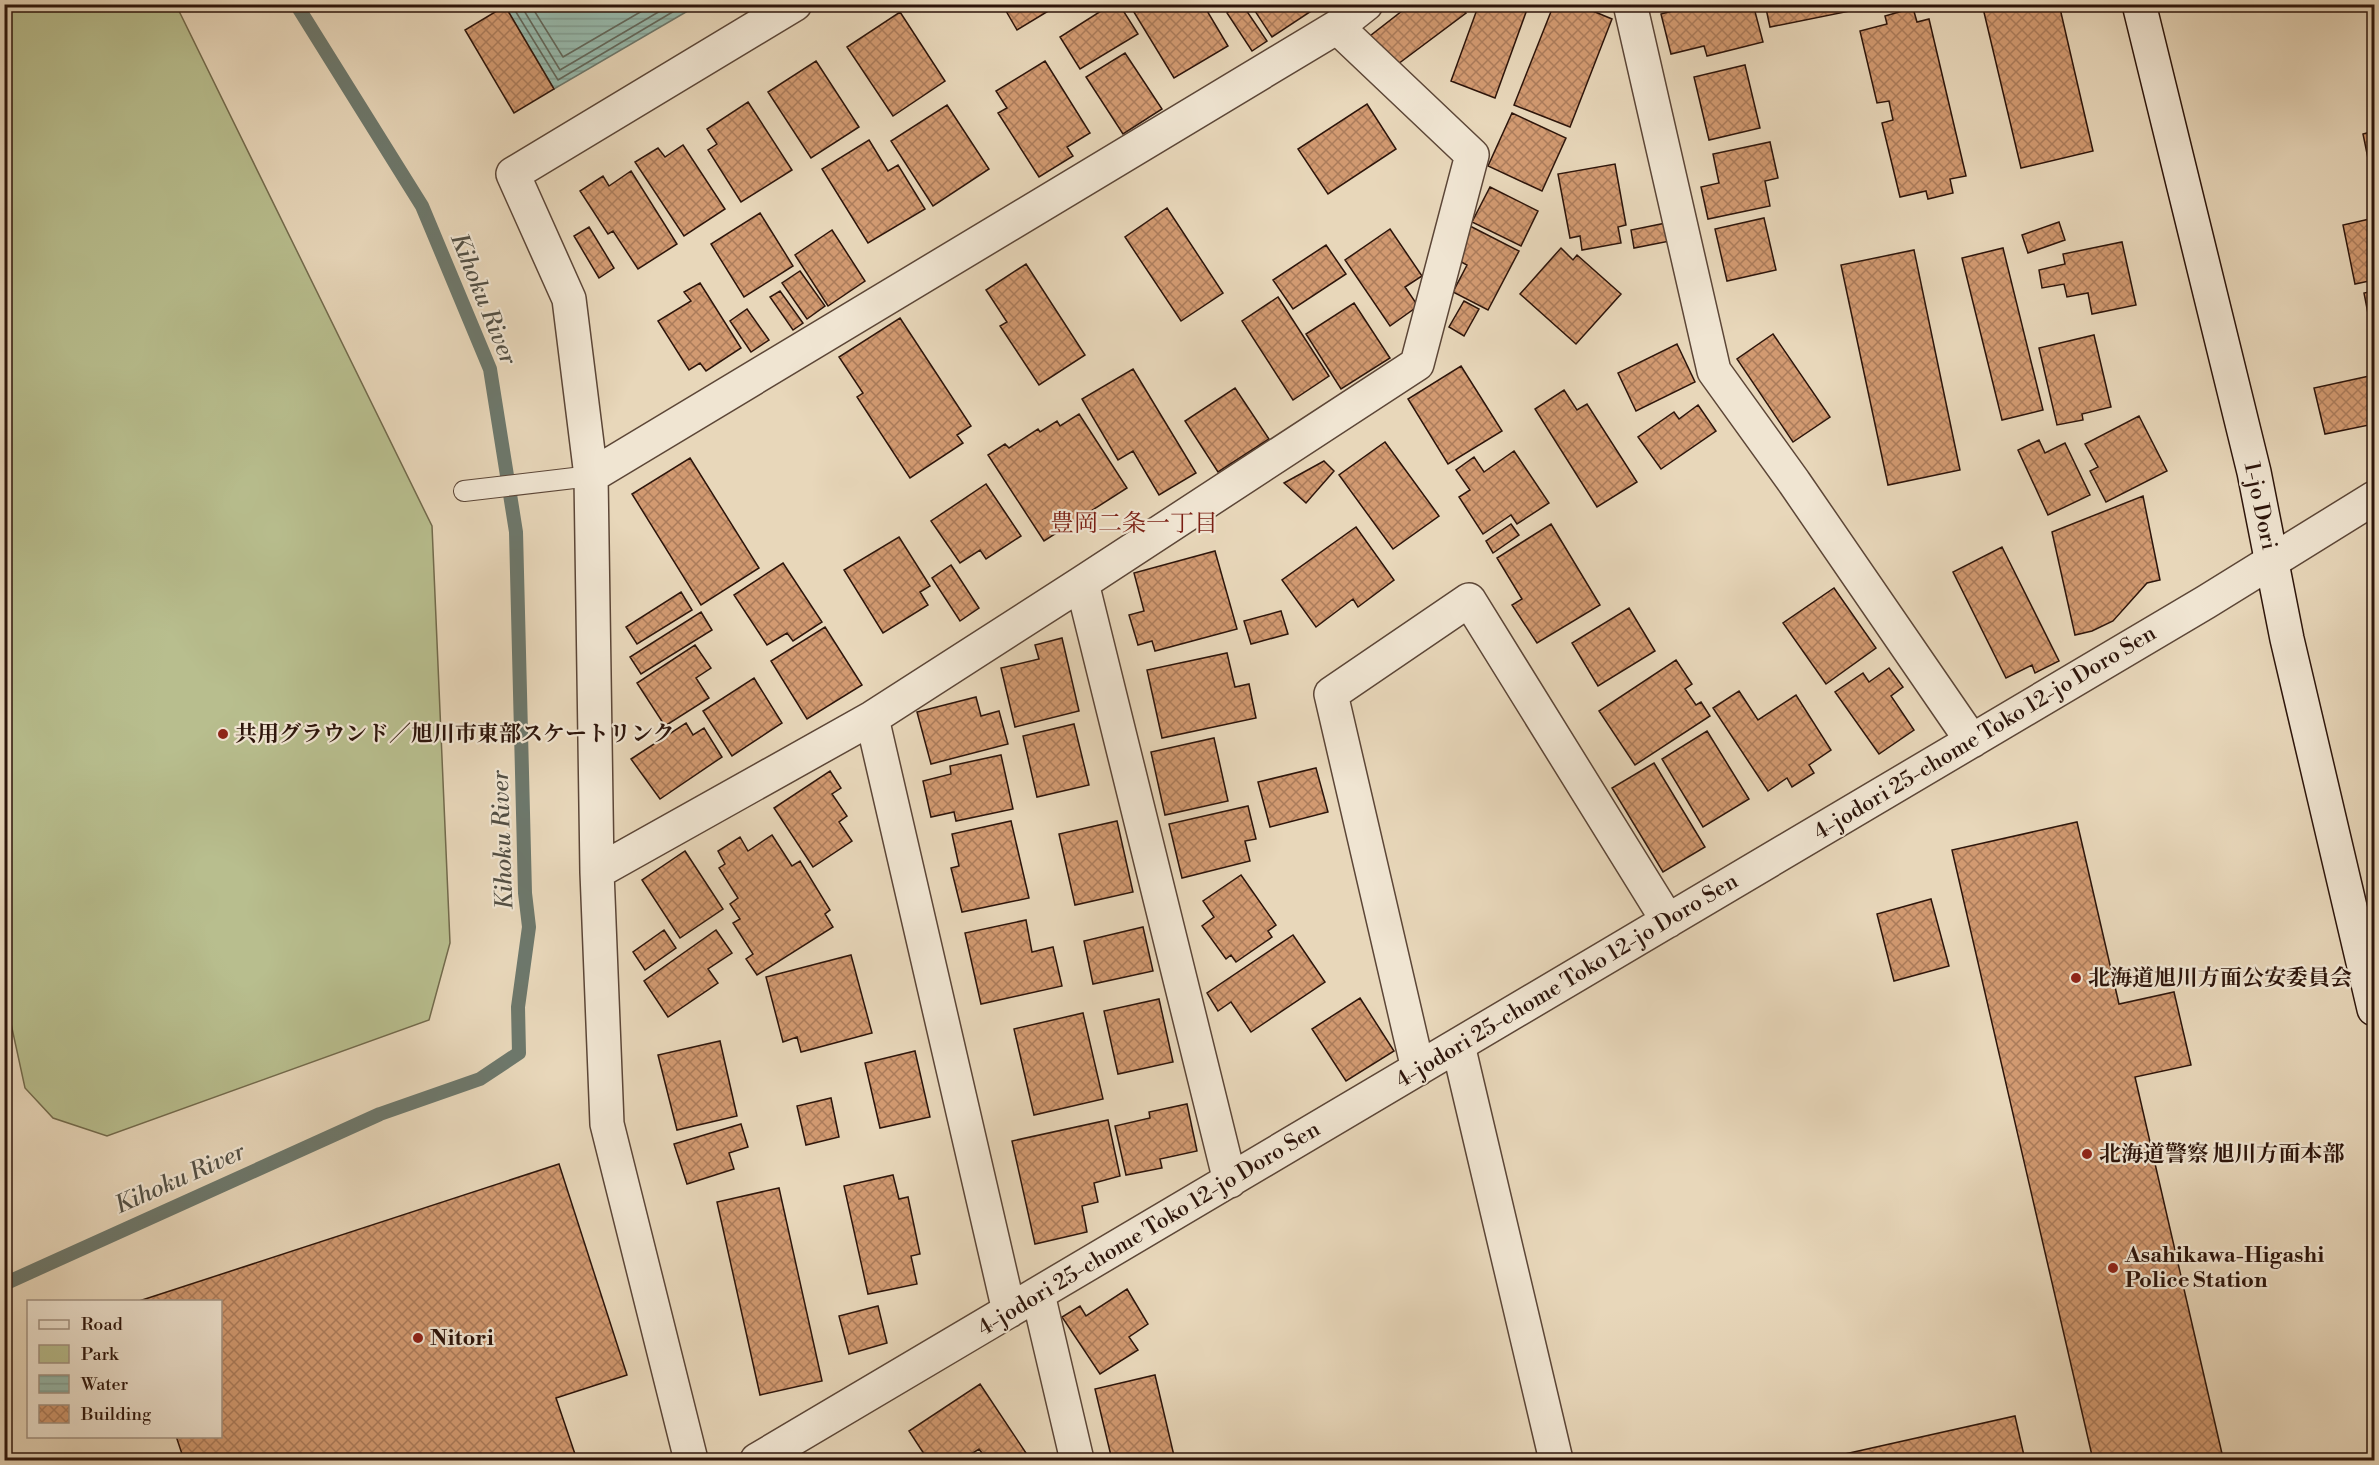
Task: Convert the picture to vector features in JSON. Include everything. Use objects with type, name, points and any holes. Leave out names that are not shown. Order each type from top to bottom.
[{"type":"street","points":[[691,1461],[606,1124],[597,872],[569,299],[513,174],[795,4]]},
{"type":"street","points":[[576,477],[1337,27],[1366,4]]},
{"type":"street","points":[[1630,4],[1714,371],[1794,482],[1972,741]]},
{"type":"street","name":"1-jo Dori","points":[[2139,4],[2254,472],[2287,639],[2374,1009]]},
{"type":"street","points":[[597,872],[872,718],[1082,584],[1417,364],[1472,155],[1337,27]]},
{"type":"street","name":"4-jodori 25-chome Toko 12-jo Doro Sen","points":[[757,1461],[2272,563],[2374,498]]},
{"type":"street","points":[[1082,584],[1230,1181]]},
{"type":"street","points":[[1418,1069],[1331,694],[1469,600],[1668,921]]},
{"type":"street","points":[[872,718],[1009,1311]]},
{"type":"street","points":[[1458,1046],[1556,1461]]},
{"type":"street","points":[[1038,1294],[1077,1461]]},
{"type":"lane","points":[[464,491],[576,477]]},
{"type":"green space","name":"共用グラウンド／旭川市東部スケートリンク","points":[[4,5],[176,5],[432,526],[450,943],[429,1020],[107,1136],[53,1118],[25,1088],[5,996]]},
{"type":"water","points":[[507,4],[698,5],[554,89],[505,6]]},
{"type":"building","points":[[1002,4],[1060,4],[1017,30]]},
{"type":"building","points":[[1112,4],[1119,4],[1138,34],[1080,69],[1060,37]]},
{"type":"building","points":[[1129,4],[1203,4],[1228,46],[1174,78]]},
{"type":"building","points":[[1242,4],[1267,41],[1252,51],[1227,13]]},
{"type":"building","points":[[1258,4],[1322,4],[1272,37],[1253,8]]},
{"type":"building","points":[[1411,4],[1459,4],[1466,13],[1394,67],[1370,36]]},
{"type":"building","points":[[1479,4],[1529,4],[1495,98],[1451,81]]},
{"type":"building","points":[[1554,4],[1576,4],[1612,19],[1570,127],[1514,105]]},
{"type":"building","points":[[1699,4],[1753,4],[1763,42],[1707,56],[1704,46],[1671,54],[1661,14]]},
{"type":"building","points":[[1765,4],[1854,4],[1855,10],[1770,27]]},
{"type":"building","points":[[1982,4],[2059,4],[2093,151],[2021,168]]},
{"type":"building","points":[[505,6],[554,89],[514,113],[465,30]]},
{"type":"building","points":[[1913,8],[1917,22],[1929,19],[1966,176],[1950,179],[1953,193],[1928,199],[1926,191],[1900,197],[1882,123],[1893,120],[1889,101],[1877,103],[1860,31],[1887,24],[1885,16]]},
{"type":"building","points":[[900,12],[945,81],[893,116],[847,47]]},
{"type":"building","points":[[1125,53],[1162,109],[1123,134],[1086,77]]},
{"type":"building","points":[[816,61],[859,127],[811,158],[768,92]]},
{"type":"building","points":[[1045,61],[1090,133],[1067,147],[1073,156],[1039,177],[998,113],[1007,108],[996,91]]},
{"type":"building","points":[[1745,65],[1760,128],[1709,140],[1694,77]]},
{"type":"building","points":[[748,102],[792,170],[741,202],[708,150],[717,144],[707,129]]},
{"type":"building","points":[[1367,104],[1396,149],[1328,194],[1298,149]]},
{"type":"building","points":[[947,105],[989,169],[933,206],[891,141]]},
{"type":"building","points":[[1512,113],[1566,138],[1542,191],[1488,166]]},
{"type":"building","points":[[2374,131],[2374,178],[2372,178],[2363,134]]},
{"type":"building","points":[[869,140],[888,171],[898,165],[925,209],[868,243],[822,169]]},
{"type":"building","points":[[1770,142],[1778,178],[1765,181],[1770,206],[1708,219],[1701,187],[1719,183],[1713,154]]},
{"type":"building","points":[[683,145],[725,209],[684,236],[635,162],[658,148],[665,157]]},
{"type":"building","points":[[1615,164],[1626,225],[1618,227],[1621,243],[1582,250],[1580,236],[1570,238],[1558,174]]},
{"type":"building","points":[[631,171],[677,244],[638,269],[613,231],[608,234],[580,191],[603,176],[609,186]]},
{"type":"building","points":[[1490,187],[1538,211],[1521,246],[1472,222]]},
{"type":"building","points":[[1167,208],[1223,293],[1181,321],[1125,237]]},
{"type":"building","points":[[760,213],[793,266],[744,297],[711,244]]},
{"type":"building","points":[[1764,218],[1776,270],[1727,281],[1715,229]]},
{"type":"building","points":[[2374,218],[2374,280],[2355,284],[2343,225]]},
{"type":"building","points":[[2059,222],[2065,240],[2028,253],[2022,235]]},
{"type":"building","points":[[1666,223],[1670,241],[1634,248],[1631,230]]},
{"type":"building","points":[[1468,225],[1519,251],[1488,310],[1453,292],[1467,265],[1452,257]]},
{"type":"building","points":[[589,227],[614,268],[599,278],[574,236]]},
{"type":"building","points":[[1390,229],[1422,276],[1405,287],[1418,306],[1390,326],[1345,260]]},
{"type":"building","points":[[832,230],[865,281],[828,306],[795,255]]},
{"type":"building","points":[[2122,242],[2136,305],[2092,314],[2088,293],[2067,297],[2064,284],[2042,288],[2039,270],[2065,264],[2063,254]]},
{"type":"building","points":[[1326,245],[1346,274],[1293,309],[1273,280]]},
{"type":"building","points":[[1561,248],[1573,260],[1577,255],[1621,294],[1576,344],[1520,294]]},
{"type":"building","points":[[2003,248],[2043,410],[2002,420],[1962,258]]},
{"type":"building","points":[[1914,250],[1960,470],[1888,485],[1841,265]]},
{"type":"building","points":[[1026,264],[1085,355],[1039,385],[1000,326],[1007,322],[986,290]]},
{"type":"building","points":[[800,271],[825,306],[807,319],[782,283]]},
{"type":"building","points":[[700,283],[741,348],[706,371],[700,363],[689,370],[658,321],[691,301],[684,292]]},
{"type":"building","points":[[780,291],[803,323],[793,330],[770,297]]},
{"type":"building","points":[[2374,291],[2374,344],[2364,293]]},
{"type":"building","points":[[1278,297],[1329,376],[1293,400],[1242,321]]},
{"type":"building","points":[[1464,301],[1479,309],[1464,336],[1449,327]]},
{"type":"building","points":[[1354,303],[1390,358],[1341,389],[1306,334]]},
{"type":"building","points":[[747,309],[769,340],[751,352],[730,321]]},
{"type":"building","points":[[900,318],[971,426],[957,435],[963,443],[910,478],[857,397],[863,393],[839,357]]},
{"type":"building","points":[[1773,334],[1830,417],[1793,442],[1737,359]]},
{"type":"building","points":[[2094,335],[2111,407],[2082,414],[2083,420],[2057,425],[2039,348]]},
{"type":"building","points":[[1677,344],[1695,382],[1636,411],[1618,373]]},
{"type":"building","points":[[1461,366],[1502,431],[1448,464],[1408,399]]},
{"type":"building","points":[[1133,369],[1196,473],[1159,495],[1133,451],[1118,460],[1082,399]]},
{"type":"building","points":[[2374,375],[2374,424],[2325,434],[2314,388]]},
{"type":"building","points":[[1235,388],[1269,439],[1218,472],[1185,421]]},
{"type":"building","points":[[1564,390],[1577,410],[1587,404],[1637,482],[1597,507],[1535,409]]},
{"type":"building","points":[[1698,405],[1716,431],[1661,469],[1638,437],[1674,412],[1679,419]]},
{"type":"building","points":[[1079,414],[1127,488],[1044,541],[988,455],[1005,444],[1009,448],[1038,429],[1040,432],[1057,421],[1060,426]]},
{"type":"building","points":[[2139,416],[2167,471],[2106,502],[2090,471],[2098,467],[2085,444]]},
{"type":"building","points":[[2039,440],[2045,453],[2065,443],[2090,495],[2048,515],[2018,450]]},
{"type":"building","points":[[1385,442],[1439,516],[1393,549],[1339,475]]},
{"type":"building","points":[[1514,451],[1549,503],[1517,524],[1511,515],[1483,534],[1459,497],[1470,490],[1456,470],[1474,457],[1484,472]]},
{"type":"building","points":[[690,458],[759,568],[701,605],[632,494]]},
{"type":"building","points":[[1324,461],[1334,471],[1306,503],[1284,483]]},
{"type":"building","points":[[986,484],[1021,536],[986,559],[980,550],[960,563],[931,521]]},
{"type":"building","points":[[2143,496],[2160,580],[2147,583],[2113,621],[2092,631],[2075,635],[2052,532]]},
{"type":"building","points":[[1511,524],[1519,535],[1493,553],[1486,541]]},
{"type":"building","points":[[1551,524],[1600,605],[1537,643],[1512,605],[1522,599],[1497,558]]},
{"type":"building","points":[[1356,527],[1394,580],[1358,607],[1353,599],[1316,627],[1282,580]]},
{"type":"building","points":[[899,537],[930,586],[920,592],[928,605],[883,633],[844,570]]},
{"type":"building","points":[[2002,547],[2059,661],[2035,673],[2032,665],[2006,678],[1953,572]]},
{"type":"building","points":[[1215,551],[1237,629],[1155,651],[1152,641],[1138,645],[1129,615],[1144,611],[1134,573]]},
{"type":"building","points":[[783,563],[822,622],[793,641],[787,633],[767,645],[734,595]]},
{"type":"building","points":[[951,565],[979,608],[960,621],[932,578]]},
{"type":"building","points":[[1834,588],[1876,648],[1826,684],[1783,623]]},
{"type":"building","points":[[681,592],[692,610],[637,644],[626,627]]},
{"type":"building","points":[[1629,608],[1655,651],[1598,686],[1572,643]]},
{"type":"building","points":[[1281,611],[1288,634],[1251,644],[1244,621]]},
{"type":"building","points":[[701,612],[712,630],[641,674],[630,657]]},
{"type":"building","points":[[825,627],[862,685],[807,719],[771,661]]},
{"type":"building","points":[[1062,638],[1079,711],[1015,727],[1001,668],[1039,659],[1035,645]]},
{"type":"building","points":[[695,645],[711,668],[696,678],[709,698],[665,726],[637,683]]},
{"type":"building","points":[[1227,653],[1235,687],[1249,684],[1256,718],[1162,738],[1147,670]]},
{"type":"building","points":[[1676,660],[1692,684],[1685,689],[1696,705],[1701,702],[1710,716],[1635,765],[1599,711]]},
{"type":"building","points":[[1889,668],[1903,687],[1891,696],[1914,730],[1879,754],[1835,692],[1863,673],[1869,682]]},
{"type":"building","points":[[754,678],[782,723],[732,756],[703,711]]},
{"type":"building","points":[[1739,691],[1758,720],[1796,695],[1831,750],[1809,765],[1814,773],[1792,787],[1787,778],[1768,791],[1713,708]]},
{"type":"building","points":[[976,697],[981,716],[999,711],[1008,744],[931,764],[917,712]]},
{"type":"building","points":[[686,723],[693,735],[704,728],[722,757],[660,799],[631,759]]},
{"type":"building","points":[[1074,724],[1089,785],[1037,797],[1023,736]]},
{"type":"building","points":[[1707,731],[1749,799],[1703,827],[1662,759]]},
{"type":"building","points":[[1214,738],[1228,801],[1165,815],[1151,752]]},
{"type":"building","points":[[1001,755],[1013,809],[956,821],[954,812],[931,817],[923,781],[951,774],[950,766]]},
{"type":"building","points":[[1654,763],[1705,847],[1663,872],[1612,788]]},
{"type":"building","points":[[1316,768],[1328,812],[1270,827],[1258,782]]},
{"type":"building","points":[[830,771],[841,788],[832,794],[847,816],[839,822],[852,841],[813,867],[774,808]]},
{"type":"building","points":[[1248,806],[1256,839],[1245,841],[1250,861],[1182,878],[1169,824]]},
{"type":"building","points":[[1011,821],[1029,898],[962,912],[951,868],[959,866],[952,834]]},
{"type":"building","points":[[1117,821],[1133,892],[1075,905],[1059,834]]},
{"type":"building","name":"Asahikawa-Higashi Police Station","points":[[2077,822],[2119,1004],[2174,992],[2191,1065],[2135,1077],[2223,1458],[2211,1460],[2093,1460],[1952,850]]},
{"type":"building","points":[[772,835],[792,866],[800,861],[830,910],[825,914],[833,927],[757,975],[746,959],[753,954],[733,923],[740,919],[730,904],[738,898],[719,868],[725,864],[718,851],[740,837],[748,851]]},
{"type":"building","points":[[685,851],[723,909],[680,938],[642,880]]},
{"type":"building","points":[[1241,875],[1276,925],[1268,931],[1272,937],[1236,962],[1231,955],[1226,959],[1202,926],[1214,917],[1203,901]]},
{"type":"building","points":[[1931,899],[1949,966],[1894,981],[1877,914]]},
{"type":"building","points":[[1026,920],[1032,952],[1053,947],[1062,986],[981,1004],[965,933]]},
{"type":"building","points":[[1143,927],[1153,971],[1093,984],[1084,941]]},
{"type":"building","points":[[664,930],[676,948],[645,970],[633,952]]},
{"type":"building","points":[[716,930],[732,953],[708,969],[718,983],[668,1017],[644,981]]},
{"type":"building","points":[[1293,935],[1325,982],[1251,1032],[1231,1002],[1218,1011],[1207,993]]},
{"type":"building","points":[[851,955],[872,1033],[801,1052],[797,1037],[783,1042],[766,977]]},
{"type":"building","points":[[1360,998],[1394,1051],[1346,1081],[1312,1029]]},
{"type":"building","points":[[1159,999],[1173,1062],[1118,1074],[1104,1011]]},
{"type":"building","points":[[1083,1013],[1103,1099],[1034,1115],[1014,1029]]},
{"type":"building","points":[[720,1041],[737,1116],[677,1130],[658,1055]]},
{"type":"building","points":[[915,1051],[930,1117],[880,1128],[865,1063]]},
{"type":"building","points":[[831,1098],[839,1137],[806,1145],[797,1106]]},
{"type":"building","points":[[1187,1104],[1197,1151],[1160,1159],[1162,1168],[1126,1175],[1115,1126],[1150,1118],[1149,1112]]},
{"type":"building","points":[[1108,1120],[1120,1176],[1094,1183],[1098,1202],[1082,1206],[1087,1232],[1035,1244],[1012,1141]]},
{"type":"building","points":[[741,1124],[748,1147],[729,1153],[734,1169],[687,1184],[674,1144]]},
{"type":"building","name":"Nitori","points":[[559,1164],[627,1375],[556,1398],[577,1460],[184,1460],[177,1438],[222,1438],[222,1300],[142,1300]]},
{"type":"building","points":[[893,1175],[899,1199],[908,1197],[920,1254],[911,1256],[917,1284],[868,1294],[844,1186]]},
{"type":"building","points":[[779,1188],[822,1381],[760,1395],[717,1202]]},
{"type":"building","points":[[1127,1289],[1148,1324],[1129,1337],[1138,1350],[1100,1374],[1062,1317],[1080,1306],[1086,1316]]},
{"type":"building","points":[[878,1306],[887,1343],[849,1354],[839,1316]]},
{"type":"building","points":[[1155,1375],[1175,1460],[1112,1460],[1095,1389]]},
{"type":"building","points":[[980,1384],[1026,1453],[1014,1460],[987,1460],[979,1449],[962,1460],[928,1460],[909,1431]]},
{"type":"building","points":[[2015,1416],[2025,1460],[1818,1460]]},
{"type":"waterway","name":"Kihoku River","points":[[4,1284],[380,1114],[480,1079],[519,1053],[518,1007],[529,927],[525,893],[516,532],[490,369],[422,206],[296,4]]},
{"type":"place","name":"共用グラウンド／旭川市東部スケートリンク","points":[[223,734]]},
{"type":"place","name":"北海道旭川方面公安委員会","points":[[2076,978]]},
{"type":"place","name":"北海道警察 旭川方面本部","points":[[2087,1154]]},
{"type":"place","name":"Asahikawa-Higashi Police Station","points":[[2113,1268]]},
{"type":"place","name":"Nitori","points":[[418,1338]]},
{"type":"district","name":"豊岡二条一丁目","points":[[1134,524]]}]
